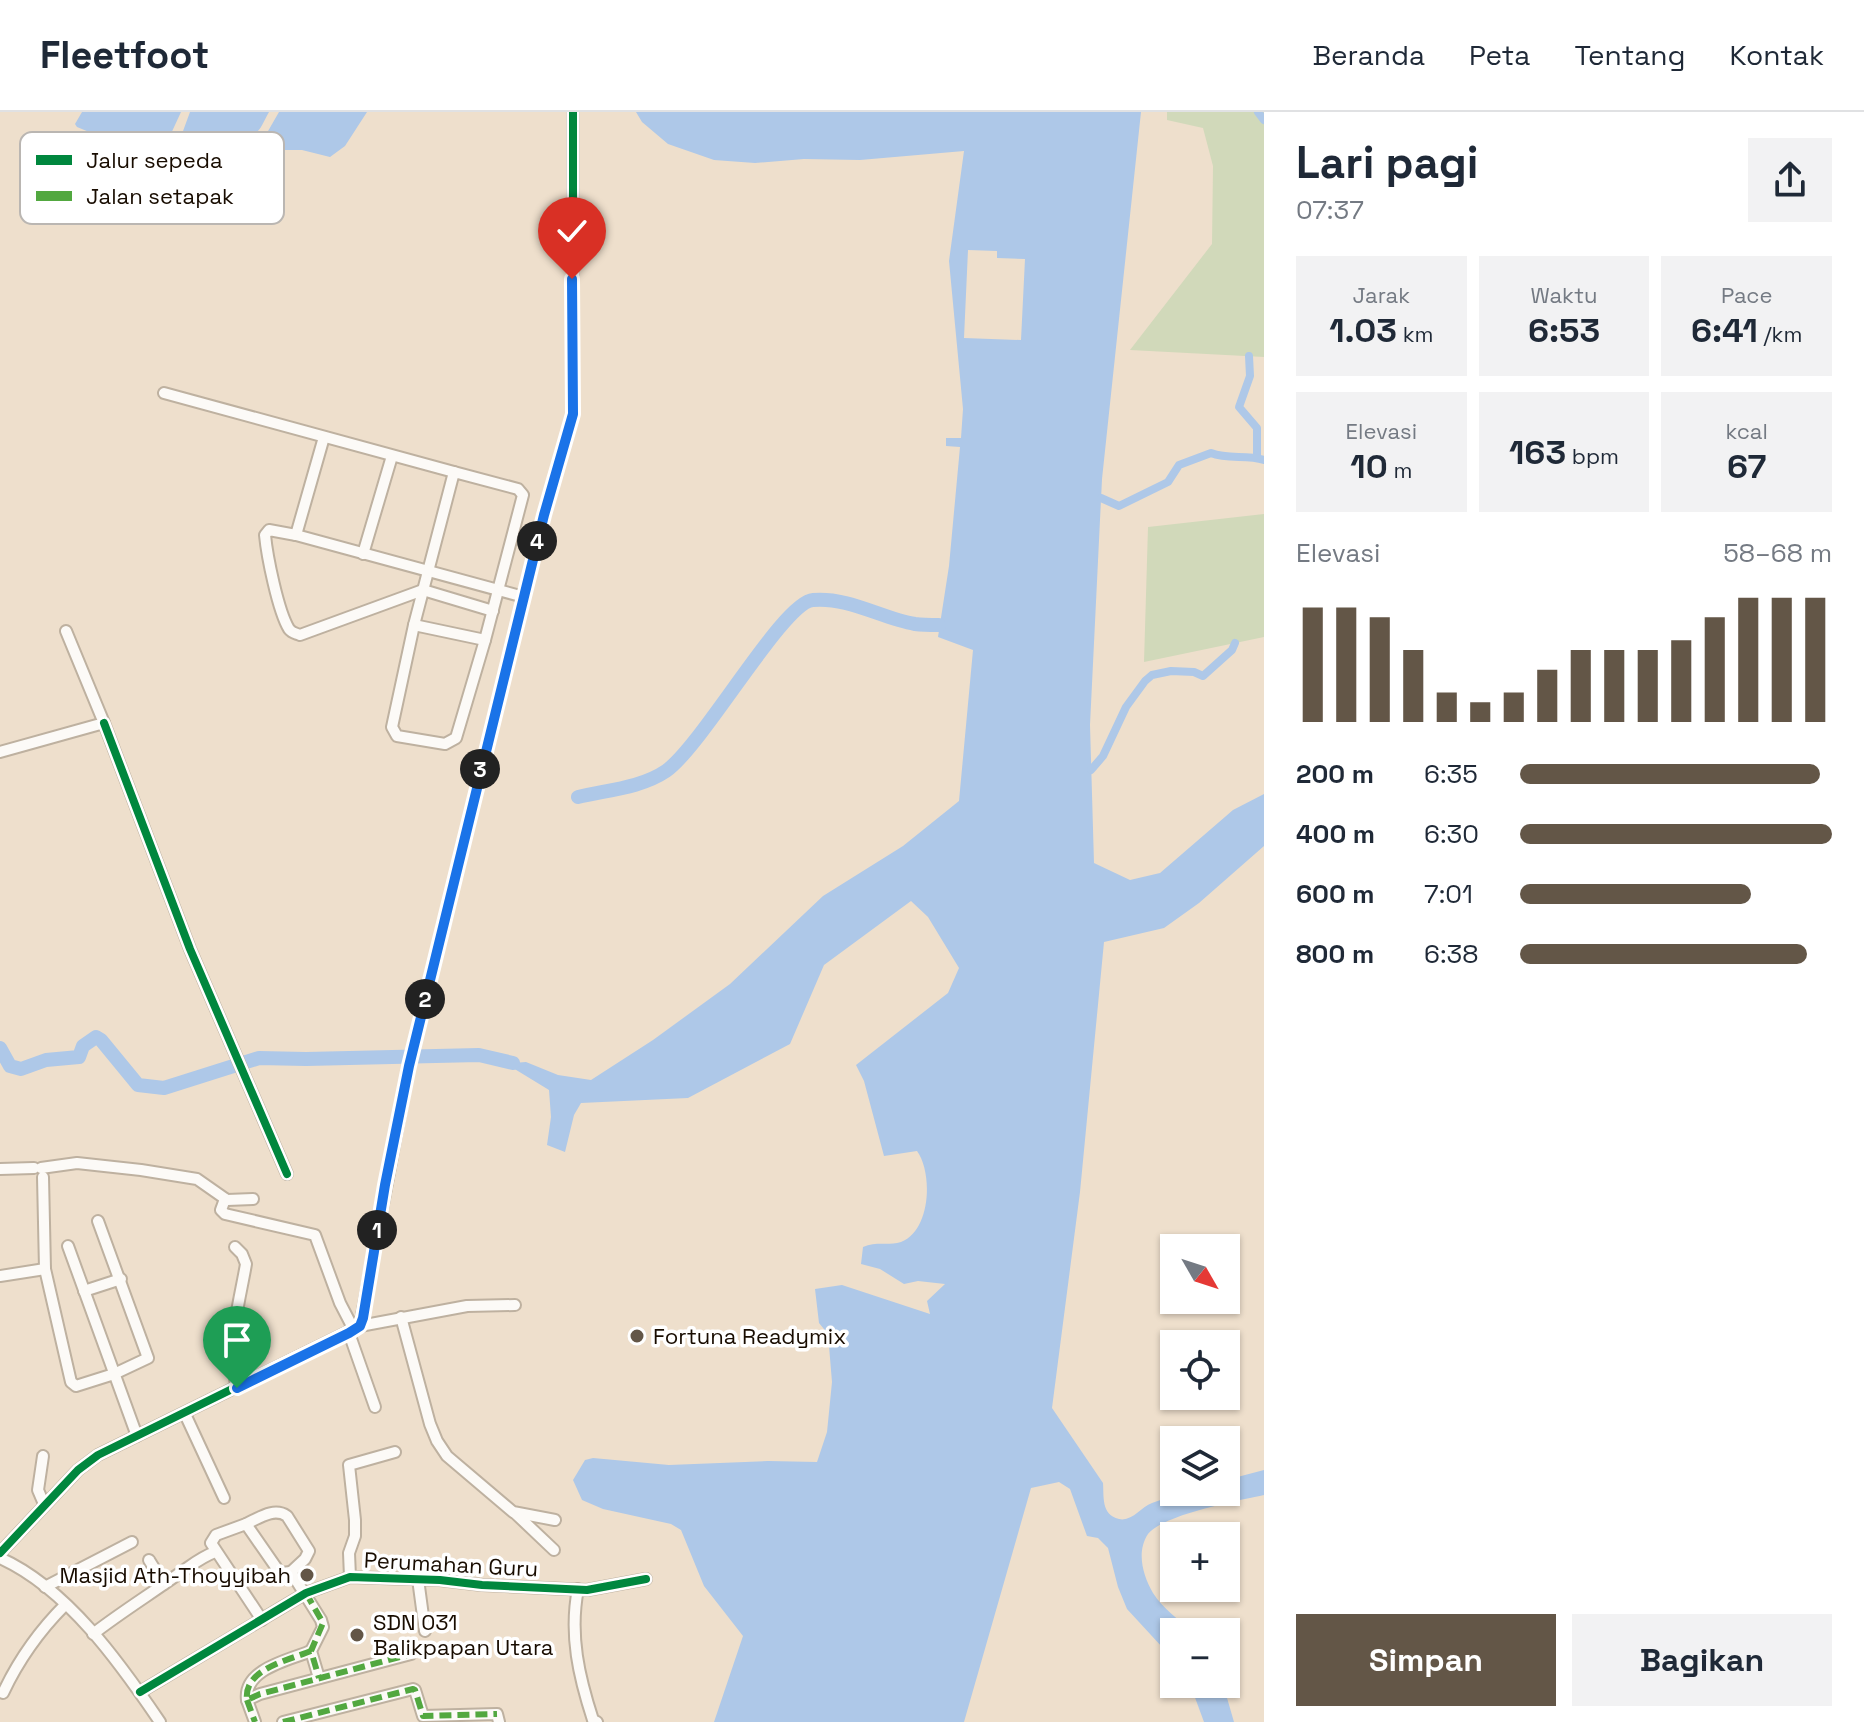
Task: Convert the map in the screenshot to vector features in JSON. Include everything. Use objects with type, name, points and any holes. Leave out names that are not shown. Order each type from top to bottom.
[{"type":"street","points":[[354,1330],[409,1066],[544,515],[570,431],[575,399],[573,112]]},
{"type":"street","points":[[164,393],[454,472],[522,492],[499,590],[456,738],[445,744],[397,736],[392,722],[454,472]]},
{"type":"street","points":[[296,535],[324,437]]},
{"type":"street","points":[[363,554],[392,456]]},
{"type":"street","points":[[493,611],[423,590],[300,635],[288,626],[274,585],[265,537],[269,530],[296,535],[524,597]]},
{"type":"street","points":[[414,625],[485,640]]},
{"type":"street","points":[[66,631],[190,949],[287,1174]]},
{"type":"street","points":[[0,752],[104,723]]},
{"type":"street","points":[[0,1169],[39,1171],[87,1164],[197,1179],[225,1199],[253,1199]]},
{"type":"street","points":[[39,1171],[45,1269],[71,1382],[76,1386],[114,1374],[148,1358],[98,1221]]},
{"type":"street","points":[[225,1199],[221,1210],[225,1214],[315,1235],[354,1330],[375,1407]]},
{"type":"street","points":[[68,1246],[137,1436]]},
{"type":"street","points":[[235,1247],[246,1264],[232,1349],[232,1370],[237,1388]]},
{"type":"street","points":[[0,1276],[45,1269]]},
{"type":"street","points":[[84,1291],[121,1279]]},
{"type":"street","points":[[160,1722],[93,1634],[45,1587],[0,1556],[44,1504],[87,1463],[354,1330],[401,1317],[467,1306],[515,1305]]},
{"type":"street","points":[[401,1317],[437,1441],[447,1456],[554,1550]]},
{"type":"street","points":[[185,1414],[224,1498]]},
{"type":"street","points":[[350,1577],[349,1553],[355,1536],[355,1520],[349,1465],[395,1452]]},
{"type":"street","points":[[43,1456],[38,1490],[44,1504]]},
{"type":"street","points":[[246,1524],[280,1573],[291,1572],[309,1551],[287,1516],[279,1512],[271,1513],[216,1535],[211,1543],[215,1552],[262,1620]]},
{"type":"street","points":[[513,1512],[555,1520]]},
{"type":"street","points":[[45,1587],[132,1542]]},
{"type":"street","points":[[93,1634],[194,1561],[215,1552]]},
{"type":"street","points":[[149,1560],[164,1584]]},
{"type":"street","points":[[255,1722],[247,1700],[248,1688],[264,1669],[311,1651],[323,1627],[306,1593],[291,1572]]},
{"type":"street","name":"Perumahan Guru","points":[[140,1692],[306,1593],[350,1577],[578,1589],[598,1589],[646,1579]]},
{"type":"street","points":[[418,1579],[425,1631]]},
{"type":"street","points":[[578,1589],[573,1628],[577,1662],[591,1721]]},
{"type":"street","points":[[3,1693],[18,1661],[41,1629],[65,1605]]},
{"type":"street","points":[[311,1651],[319,1678]]},
{"type":"street","points":[[247,1700],[411,1654]]},
{"type":"street","points":[[283,1722],[413,1689],[422,1716],[497,1714],[499,1722]]},
{"type":"green space","points":[[1167,112],[1264,112],[1264,357],[1130,350],[1212,244],[1213,166],[1203,128],[1167,120]]},
{"type":"green space","points":[[1264,514],[1264,637],[1144,662],[1148,527]]},
{"type":"water","points":[[82,112],[181,112],[172,132],[89,132],[75,124]]},
{"type":"water","points":[[190,112],[269,112],[257,132],[183,132]]},
{"type":"water","points":[[279,112],[367,112],[345,146],[330,157],[302,150],[284,150],[284,132],[267,132]]},
{"type":"water","points":[[636,112],[1141,112],[1102,479],[1090,725],[1094,863],[1130,880],[1160,873],[1233,810],[1264,794],[1264,846],[1199,903],[1164,928],[1104,942],[1080,1192],[1052,1408],[1103,1483],[1106,1509],[1113,1517],[1128,1518],[1160,1501],[1160,1506],[1216,1506],[1160,1522],[1144,1541],[1142,1556],[1149,1586],[1161,1604],[1176,1618],[1160,1618],[1160,1645],[1127,1609],[1108,1548],[1098,1538],[1087,1536],[1070,1489],[1059,1482],[1031,1488],[964,1722],[714,1722],[743,1636],[704,1586],[681,1530],[671,1524],[603,1509],[582,1500],[573,1480],[585,1460],[593,1458],[669,1465],[817,1462],[827,1432],[832,1382],[828,1334],[819,1323],[815,1289],[842,1285],[930,1314],[927,1301],[945,1284],[918,1281],[904,1284],[880,1269],[861,1264],[863,1247],[901,1242],[911,1236],[923,1214],[927,1187],[917,1151],[884,1156],[864,1081],[856,1065],[948,993],[959,968],[928,917],[911,901],[824,965],[790,1044],[688,1098],[581,1103],[574,1115],[565,1152],[547,1145],[551,1117],[549,1090],[513,1068],[513,1063],[526,1062],[558,1075],[591,1080],[730,984],[823,896],[903,846],[959,801],[973,650],[938,637],[949,566],[960,447],[946,446],[946,438],[961,438],[963,409],[949,261],[964,151],[860,160],[804,159],[755,163],[714,160],[668,144],[642,122]]},
{"type":"water","points":[[1264,1470],[1264,1495],[1240,1500],[1240,1476]]},
{"type":"water","points":[[1195,1698],[1227,1698],[1234,1722],[1204,1722]]},
{"type":"pier","points":[[968,250],[997,251],[997,258],[1025,259],[1021,340],[964,338]]},
{"type":"waterway","points":[[1258,112],[1264,120]]},
{"type":"waterway","points":[[1249,356],[1250,376],[1239,407],[1257,428],[1257,458]]},
{"type":"waterway","points":[[1101,498],[1119,506],[1168,482],[1179,465],[1211,453],[1264,460]]},
{"type":"waterway","points":[[578,797],[635,785],[666,771],[700,734],[783,624],[800,607],[813,600],[852,605],[915,624],[939,625]]},
{"type":"waterway","points":[[1091,770],[1103,756],[1126,707],[1145,681],[1152,675],[1171,671],[1194,672],[1203,676],[1232,650],[1235,643]]},
{"type":"waterway","points":[[0,1048],[10,1066],[21,1069],[46,1060],[79,1057],[83,1046],[96,1037],[138,1085],[164,1088],[259,1058],[479,1055],[513,1063]]},
{"type":"marked path","points":[[306,1593],[323,1623],[311,1651],[319,1678]]},
{"type":"marked path","points":[[311,1651],[260,1673],[248,1689],[247,1700],[411,1654]]},
{"type":"marked path","points":[[283,1722],[413,1689],[423,1716],[497,1714]]},
{"type":"marked path","points":[[247,1700],[255,1722]]},
{"type":"cycle path","points":[[0,1553],[78,1470],[98,1455],[360,1326],[409,1066],[544,515],[573,414],[573,112]]},
{"type":"cycle path","points":[[104,723],[190,949],[287,1174]]},
{"type":"cycle path","points":[[140,1692],[306,1593],[350,1577],[587,1590],[646,1579]]},
{"type":"place","name":"Fortuna Readymix","points":[[637,1336]]},
{"type":"place","name":"Masjid Ath-Thoyyibah","points":[[307,1575]]},
{"type":"place","name":"SDN 031 Balikpapan Utara","points":[[357,1635]]},
{"type":"route","points":[[237,1388],[349,1333],[360,1326],[363,1318],[409,1066],[544,515],[570,431],[575,399],[572,279]]}]
